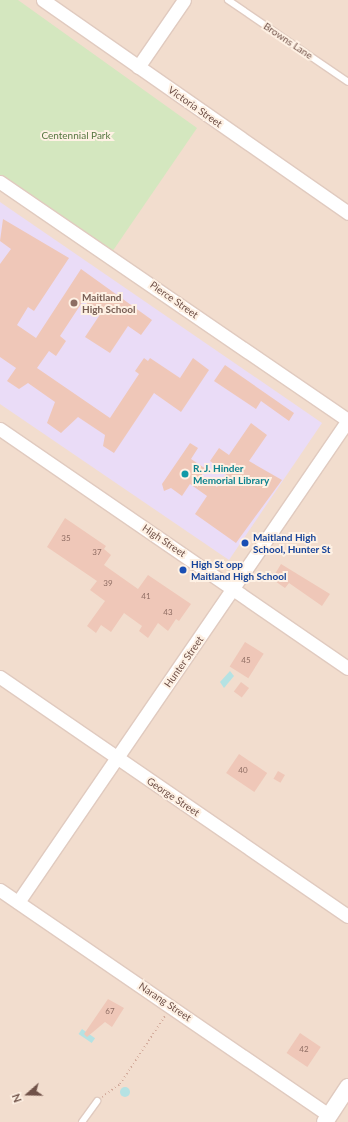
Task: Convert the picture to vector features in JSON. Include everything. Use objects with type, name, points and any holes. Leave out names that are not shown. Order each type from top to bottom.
[{"type":"street","name":"Victoria Street","points":[[43,0],[348,213]]},
{"type":"street","points":[[138,67],[184,0]]},
{"type":"street","name":"Pierce Street","points":[[0,182],[348,420]]},
{"type":"street","name":"Hunter Street","points":[[18,902],[235,589],[348,420]]},
{"type":"street","name":"High Street","points":[[0,429],[348,668]]},
{"type":"street","name":"George Street","points":[[0,677],[117,759],[348,916]]},
{"type":"street","name":"Narang Street","points":[[0,890],[171,1007],[327,1118]]},
{"type":"street","points":[[327,1118],[348,1087]]},
{"type":"lane","name":"Browns Lane","points":[[228,0],[348,82]]},
{"type":"lane","points":[[82,1122],[97,1101]]},
{"type":"path","points":[[97,1101],[120,1084],[171,1007]]},
{"type":"shaded area","points":[[0,0],[348,0],[348,1122],[0,1122]]},
{"type":"shaded area","name":"Maitland High School","points":[[0,202],[322,423],[229,560],[0,404]]},
{"type":"green space","name":"Centennial Park","points":[[0,0],[18,0],[197,128],[112,252],[0,176]]},
{"type":"water","points":[[230,671],[234,676],[224,688],[220,682]]},
{"type":"water","points":[[82,1029],[95,1038],[92,1043],[79,1034]]},
{"type":"water","points":[[123,1087],[127,1087],[129,1088],[129,1096],[123,1097],[120,1094],[120,1090]]},
{"type":"building","points":[[3,219],[69,258],[34,311],[28,307],[17,325],[36,338],[81,269],[152,320],[141,335],[128,326],[110,353],[85,337],[101,313],[83,301],[60,336],[66,341],[56,356],[49,351],[37,368],[110,418],[139,374],[135,371],[144,358],[148,361],[150,358],[180,378],[193,358],[209,370],[181,412],[154,393],[114,453],[103,446],[105,435],[78,417],[61,433],[47,423],[55,402],[28,383],[19,389],[7,381],[16,368],[0,357],[0,264],[11,249],[0,241]]},
{"type":"building","points":[[225,365],[294,413],[289,421],[261,401],[256,409],[214,381]]},
{"type":"building","points":[[251,423],[267,435],[249,461],[282,480],[236,543],[195,514],[207,496],[190,484],[182,496],[171,488],[164,491],[162,484],[190,443],[198,448],[191,459],[206,469],[201,476],[217,487],[227,473],[210,461],[219,448],[229,455]]},
{"type":"building","points":[[65,518],[106,546],[104,549],[111,555],[104,565],[138,589],[148,575],[191,604],[179,621],[176,619],[168,631],[158,623],[148,638],[139,631],[142,626],[124,613],[111,632],[101,625],[96,633],[87,626],[105,601],[90,590],[97,581],[47,547]]},
{"type":"building","points":[[281,564],[330,594],[322,606],[289,583],[285,588],[272,579]]},
{"type":"building","points":[[245,642],[264,654],[248,678],[230,667]]},
{"type":"building","points":[[241,682],[249,688],[242,698],[234,692]]},
{"type":"building","points":[[239,754],[267,773],[254,792],[226,773]]},
{"type":"building","points":[[278,771],[285,775],[280,783],[274,779]]},
{"type":"building","points":[[108,999],[124,1008],[112,1027],[105,1022],[87,1037],[84,1034]]},
{"type":"building","points":[[300,1033],[321,1047],[307,1067],[287,1053]]},
{"type":"place","name":"Maitland High School","points":[[74,303]]},
{"type":"place","name":"R. J. Hinder Memorial Library","points":[[185,474]]},
{"type":"place","name":"Maitland High School, Hunter St","points":[[245,543]]},
{"type":"place","name":"High St opp Maitland High School","points":[[183,570]]}]
